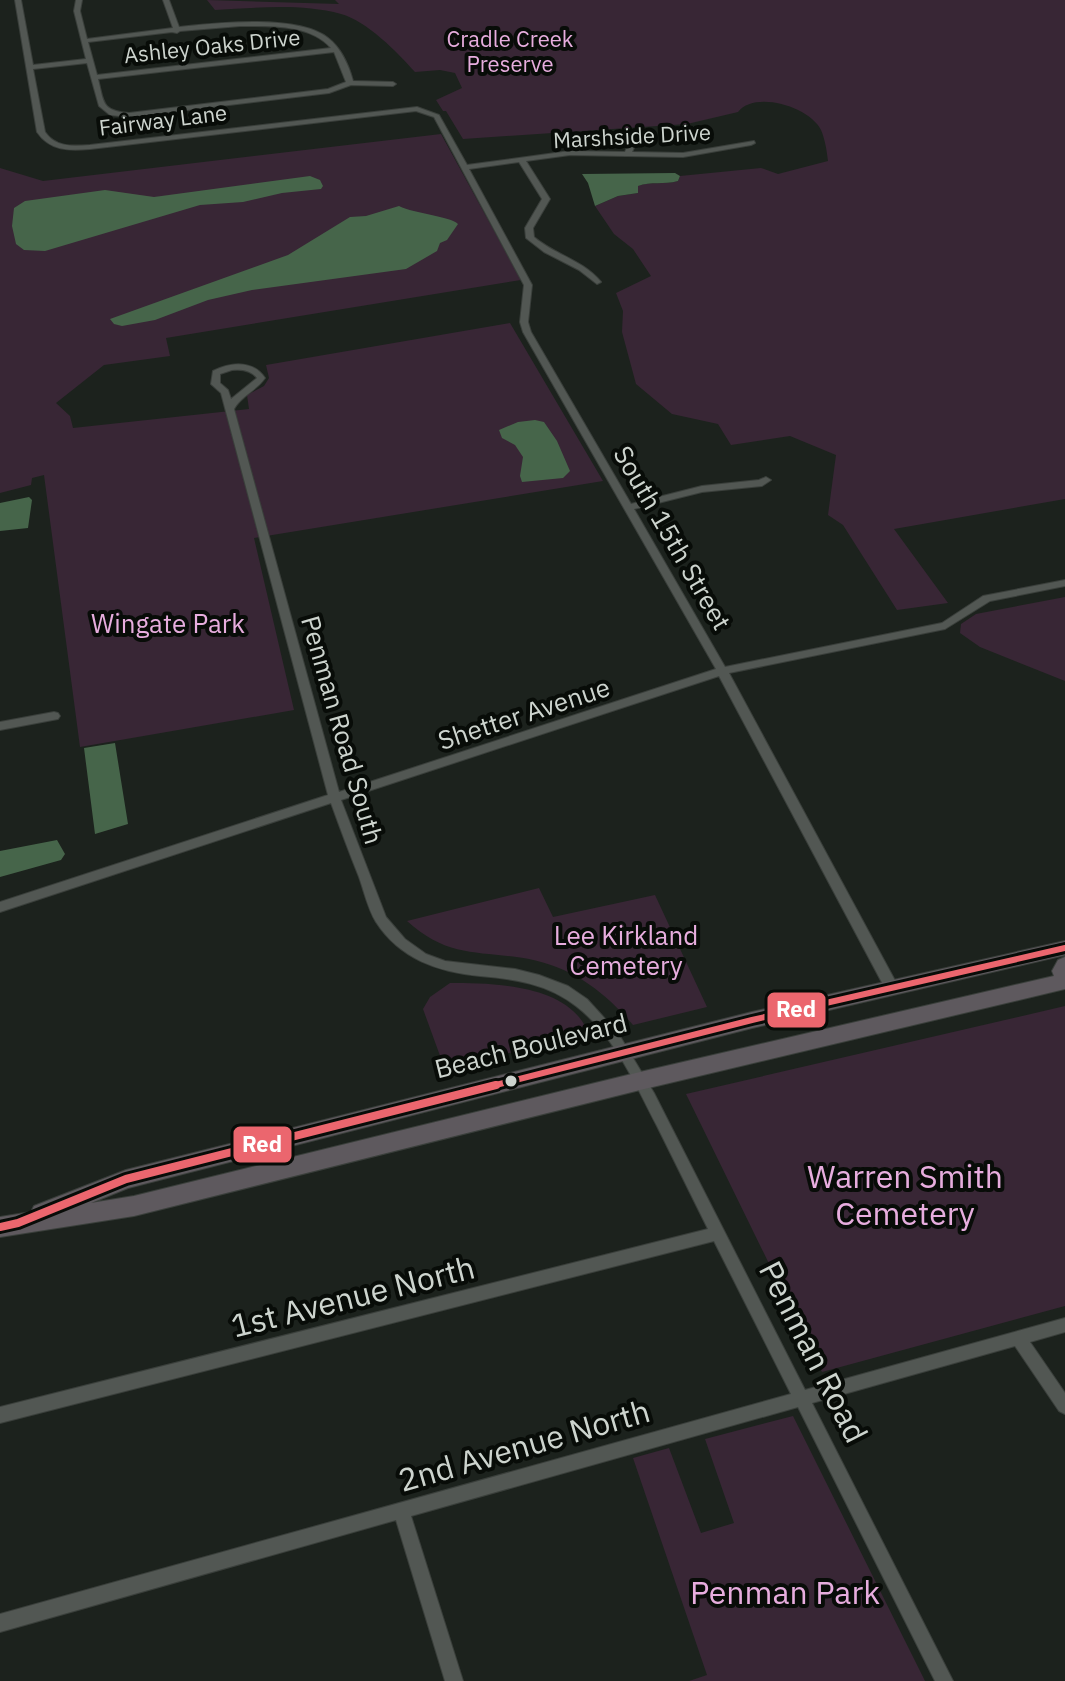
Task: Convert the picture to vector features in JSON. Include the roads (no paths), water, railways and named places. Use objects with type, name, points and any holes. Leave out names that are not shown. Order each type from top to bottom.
[{"type":"highway","name":"Beach Boulevard","points":[[9,1225],[126,1179],[625,1052],[1065,948]]},
{"type":"highway","points":[[9,1225],[134,1206],[640,1081],[1065,981],[1062,971],[1065,965]]},
{"type":"street","name":"Fairway Lane","points":[[18,0],[41,132],[52,145],[98,146],[417,109],[429,111]]},
{"type":"street","points":[[79,0],[76,3],[84,41],[103,110],[112,114],[129,115],[329,91],[350,83],[393,84]]},
{"type":"street","points":[[166,0],[177,31]]},
{"type":"street","points":[[84,41],[256,24],[298,28],[323,37],[335,50],[350,83]]},
{"type":"street","name":"Ashley Oaks Drive","points":[[94,77],[335,50]]},
{"type":"street","points":[[30,67],[90,61]]},
{"type":"street","name":"South 15th Street","points":[[429,111],[437,116],[528,285],[524,322],[527,332],[722,671],[892,988]]},
{"type":"street","points":[[627,155],[636,134]]},
{"type":"street","name":"Marshside Drive","points":[[466,167],[570,153],[683,155],[751,143]]},
{"type":"street","points":[[522,161],[546,199],[529,228],[530,238],[547,251],[581,264],[597,282]]},
{"type":"street","points":[[230,409],[235,397],[253,387],[261,378],[257,372],[242,366],[228,367],[216,373],[215,384],[219,388],[244,390]]},
{"type":"street","name":"Penman Road South","points":[[219,388],[225,392],[230,409],[335,799],[381,919],[391,935],[427,960],[466,972],[523,976],[561,989],[588,1008],[625,1052]]},
{"type":"street","points":[[630,507],[702,489],[762,483],[766,480]]},
{"type":"street","name":"Shetter Avenue","points":[[0,907],[722,671],[945,626],[987,598],[1065,583]]},
{"type":"street","points":[[0,726],[54,716]]},
{"type":"street","name":"Penman Road","points":[[625,1052],[944,1681]]},
{"type":"street","name":"1st Avenue North","points":[[0,1415],[719,1233]]},
{"type":"street","name":"2nd Avenue North","points":[[0,1623],[1065,1325]]},
{"type":"street","points":[[1018,1338],[1065,1406]]},
{"type":"street","points":[[402,1513],[454,1681]]},
{"type":"park label","name":"Cradle Creek Preserve","points":[[510,52]]},
{"type":"park label","name":"Wingate Park","points":[[168,624]]},
{"type":"park label","name":"Lee Kirkland Cemetery","points":[[626,951]]},
{"type":"park label","name":"Warren Smith Cemetery","points":[[905,1196]]},
{"type":"park label","name":"Penman Park","points":[[785,1593]]}]
